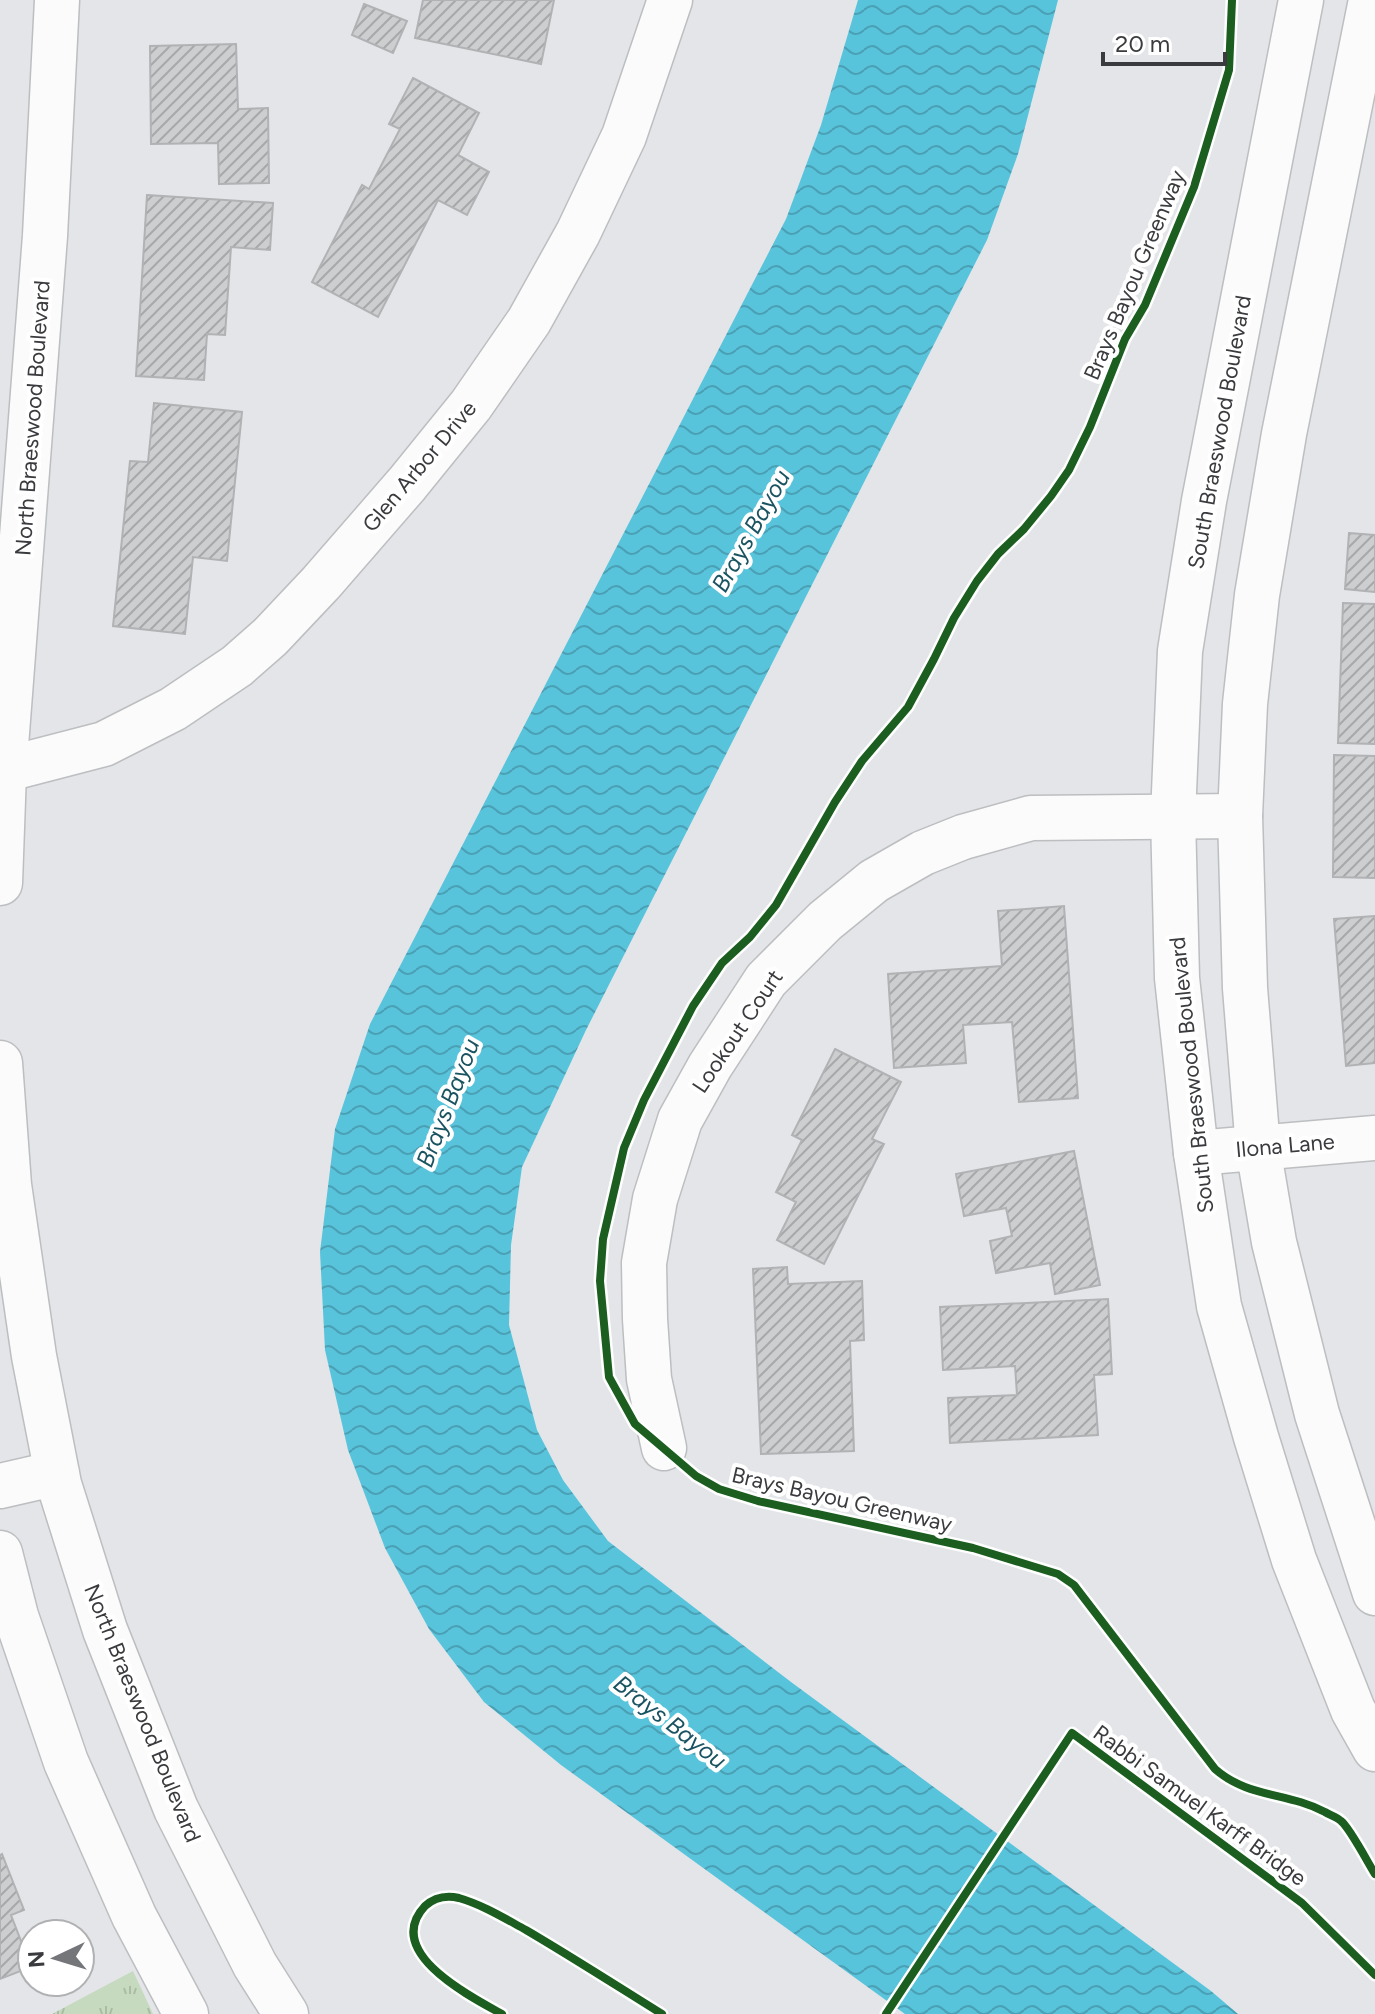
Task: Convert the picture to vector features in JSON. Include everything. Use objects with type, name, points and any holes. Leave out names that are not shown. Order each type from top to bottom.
[{"type":"main road","name":"North Braeswood Boulevard","points":[[0,883],[2,772],[45,236],[57,0]]},
{"type":"main road","name":"Glen Arbor Drive","points":[[2,772],[104,744],[173,709],[237,666],[270,637],[321,583],[407,484],[471,405],[529,321],[578,233],[624,136],[670,0]]},
{"type":"main road","name":"South Braeswood Boulevard","points":[[1301,0],[1204,501],[1180,651],[1173,816],[1177,978],[1196,1153],[1219,1306],[1294,1560],[1353,1710],[1375,1749]]},
{"type":"main road","points":[[1371,0],[1284,434],[1257,595],[1245,704],[1240,816],[1245,988],[1258,1148],[1274,1242],[1317,1414],[1375,1593]]},
{"type":"main road","name":"Lookout Court","points":[[664,1448],[649,1379],[645,1319],[644,1263],[655,1199],[680,1120],[710,1066],[766,980],[825,921],[874,881],[923,853],[963,837],[1031,818],[1240,816]]},
{"type":"main road","name":"North Braeswood Boulevard","points":[[0,1063],[9,1185],[34,1356],[57,1473],[105,1630],[176,1809],[255,1965],[286,2014]]},
{"type":"main road","name":"Ilona Lane","points":[[1196,1153],[1375,1138]]},
{"type":"main road","points":[[0,1486],[57,1473]]},
{"type":"main road","points":[[0,1553],[16,1616],[66,1762],[134,1916],[186,2014]]},
{"type":"green space","points":[[133,1971],[153,2014],[52,2014],[82,1998],[96,1998],[96,1991]]},
{"type":"water","name":"Brays Bayou","points":[[858,0],[1058,0],[1018,154],[987,240],[586,1030],[522,1167],[511,1245],[509,1325],[537,1430],[563,1480],[608,1541],[791,1682],[1238,2014],[905,2014],[561,1765],[484,1702],[429,1629],[385,1548],[348,1450],[325,1350],[320,1252],[335,1129],[370,1024],[786,219],[821,125]]},
{"type":"building","points":[[423,0],[554,0],[541,64],[415,38]]},
{"type":"building","points":[[364,4],[407,21],[393,53],[352,35]]},
{"type":"building","points":[[236,44],[238,109],[268,108],[269,183],[219,184],[218,143],[151,144],[150,46]]},
{"type":"building","points":[[413,78],[479,113],[458,155],[489,172],[467,215],[438,200],[378,317],[312,282],[362,185],[369,189],[400,129],[389,124]]},
{"type":"building","points":[[147,195],[273,203],[270,250],[231,247],[225,335],[207,334],[204,380],[136,376]]},
{"type":"building","points":[[154,403],[242,412],[227,561],[193,557],[185,634],[113,626],[130,461],[148,462]]},
{"type":"building","points":[[1349,533],[1375,535],[1375,592],[1345,589]]},
{"type":"building","points":[[1343,603],[1375,604],[1375,744],[1338,743]]},
{"type":"building","points":[[1334,755],[1375,756],[1375,878],[1333,877]]},
{"type":"building","points":[[1064,906],[1078,1098],[1019,1102],[1012,1022],[963,1025],[966,1063],[894,1068],[888,974],[1002,966],[998,911]]},
{"type":"building","points":[[1375,916],[1375,1063],[1346,1066],[1334,919]]},
{"type":"building","points":[[835,1049],[901,1082],[872,1139],[884,1144],[824,1264],[777,1240],[796,1202],[776,1192],[802,1140],[792,1135]]},
{"type":"building","points":[[1074,1151],[1100,1285],[1055,1294],[1050,1263],[996,1273],[990,1241],[1012,1236],[1006,1208],[964,1216],[956,1174]]},
{"type":"building","points":[[787,1267],[788,1284],[862,1281],[864,1340],[850,1341],[854,1451],[761,1454],[753,1269]]},
{"type":"building","points":[[1108,1299],[1112,1374],[1094,1375],[1098,1435],[950,1443],[948,1398],[1017,1395],[1015,1366],[943,1370],[940,1307]]},
{"type":"building","points":[[0,1855],[24,1910],[11,1915],[16,1928],[16,1973],[0,1979]]},
{"type":"cycle path","name":"Brays Bayou Greenway","points":[[1232,0],[1229,70],[1194,187],[1145,305],[1125,339],[1090,427],[1069,470],[1024,529],[998,554],[977,581],[954,618],[908,707],[862,761],[776,905],[750,937],[722,963],[693,1006],[644,1100],[624,1148],[603,1239],[600,1281],[609,1377],[635,1424],[696,1476],[719,1489],[758,1501],[973,1548],[1058,1574],[1074,1585],[1215,1769],[1241,1785],[1311,1806],[1338,1818],[1375,1874]]},
{"type":"cycle path","name":"Rabbi Samuel Karff Bridge","points":[[886,2014],[1072,1733],[1302,1903],[1375,1975]]},
{"type":"cycle path","points":[[502,2014],[453,1984],[422,1956],[415,1940],[415,1923],[429,1903],[454,1897],[485,1908],[662,2014]]}]
